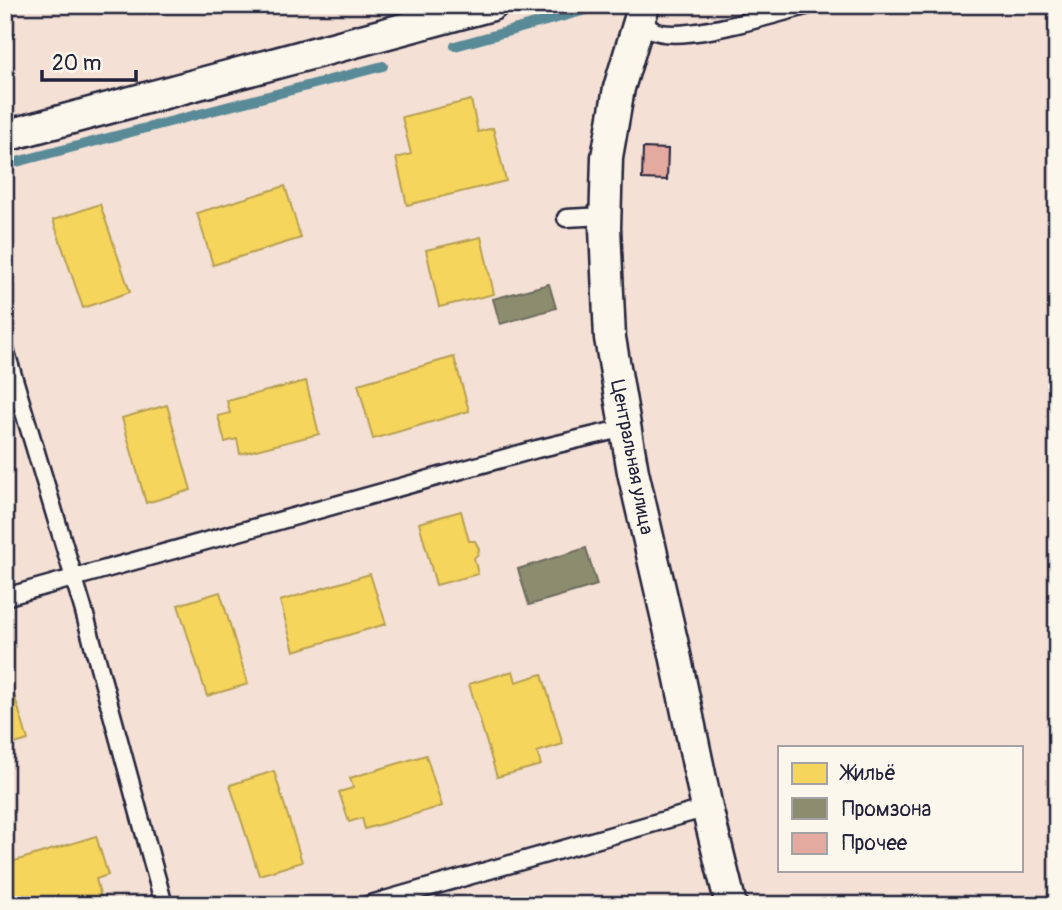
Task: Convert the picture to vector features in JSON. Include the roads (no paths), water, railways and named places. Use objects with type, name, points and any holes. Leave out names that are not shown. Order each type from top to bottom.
[{"type":"street","points":[[5,136],[492,5]]},
{"type":"street","name":"Центральная улица","points":[[643,11],[619,88],[607,157],[605,216],[610,338],[625,428],[730,905]]},
{"type":"lane","points":[[643,11],[651,29],[669,34],[694,33],[809,5]]},
{"type":"lane","points":[[566,218],[605,216]]},
{"type":"lane","points":[[5,349],[74,579],[164,905]]},
{"type":"lane","points":[[5,597],[537,449],[625,428]]},
{"type":"lane","points":[[367,905],[707,808]]},
{"type":"waterway","points":[[455,46],[604,5]]},
{"type":"waterway","points":[[5,165],[383,66]]}]
